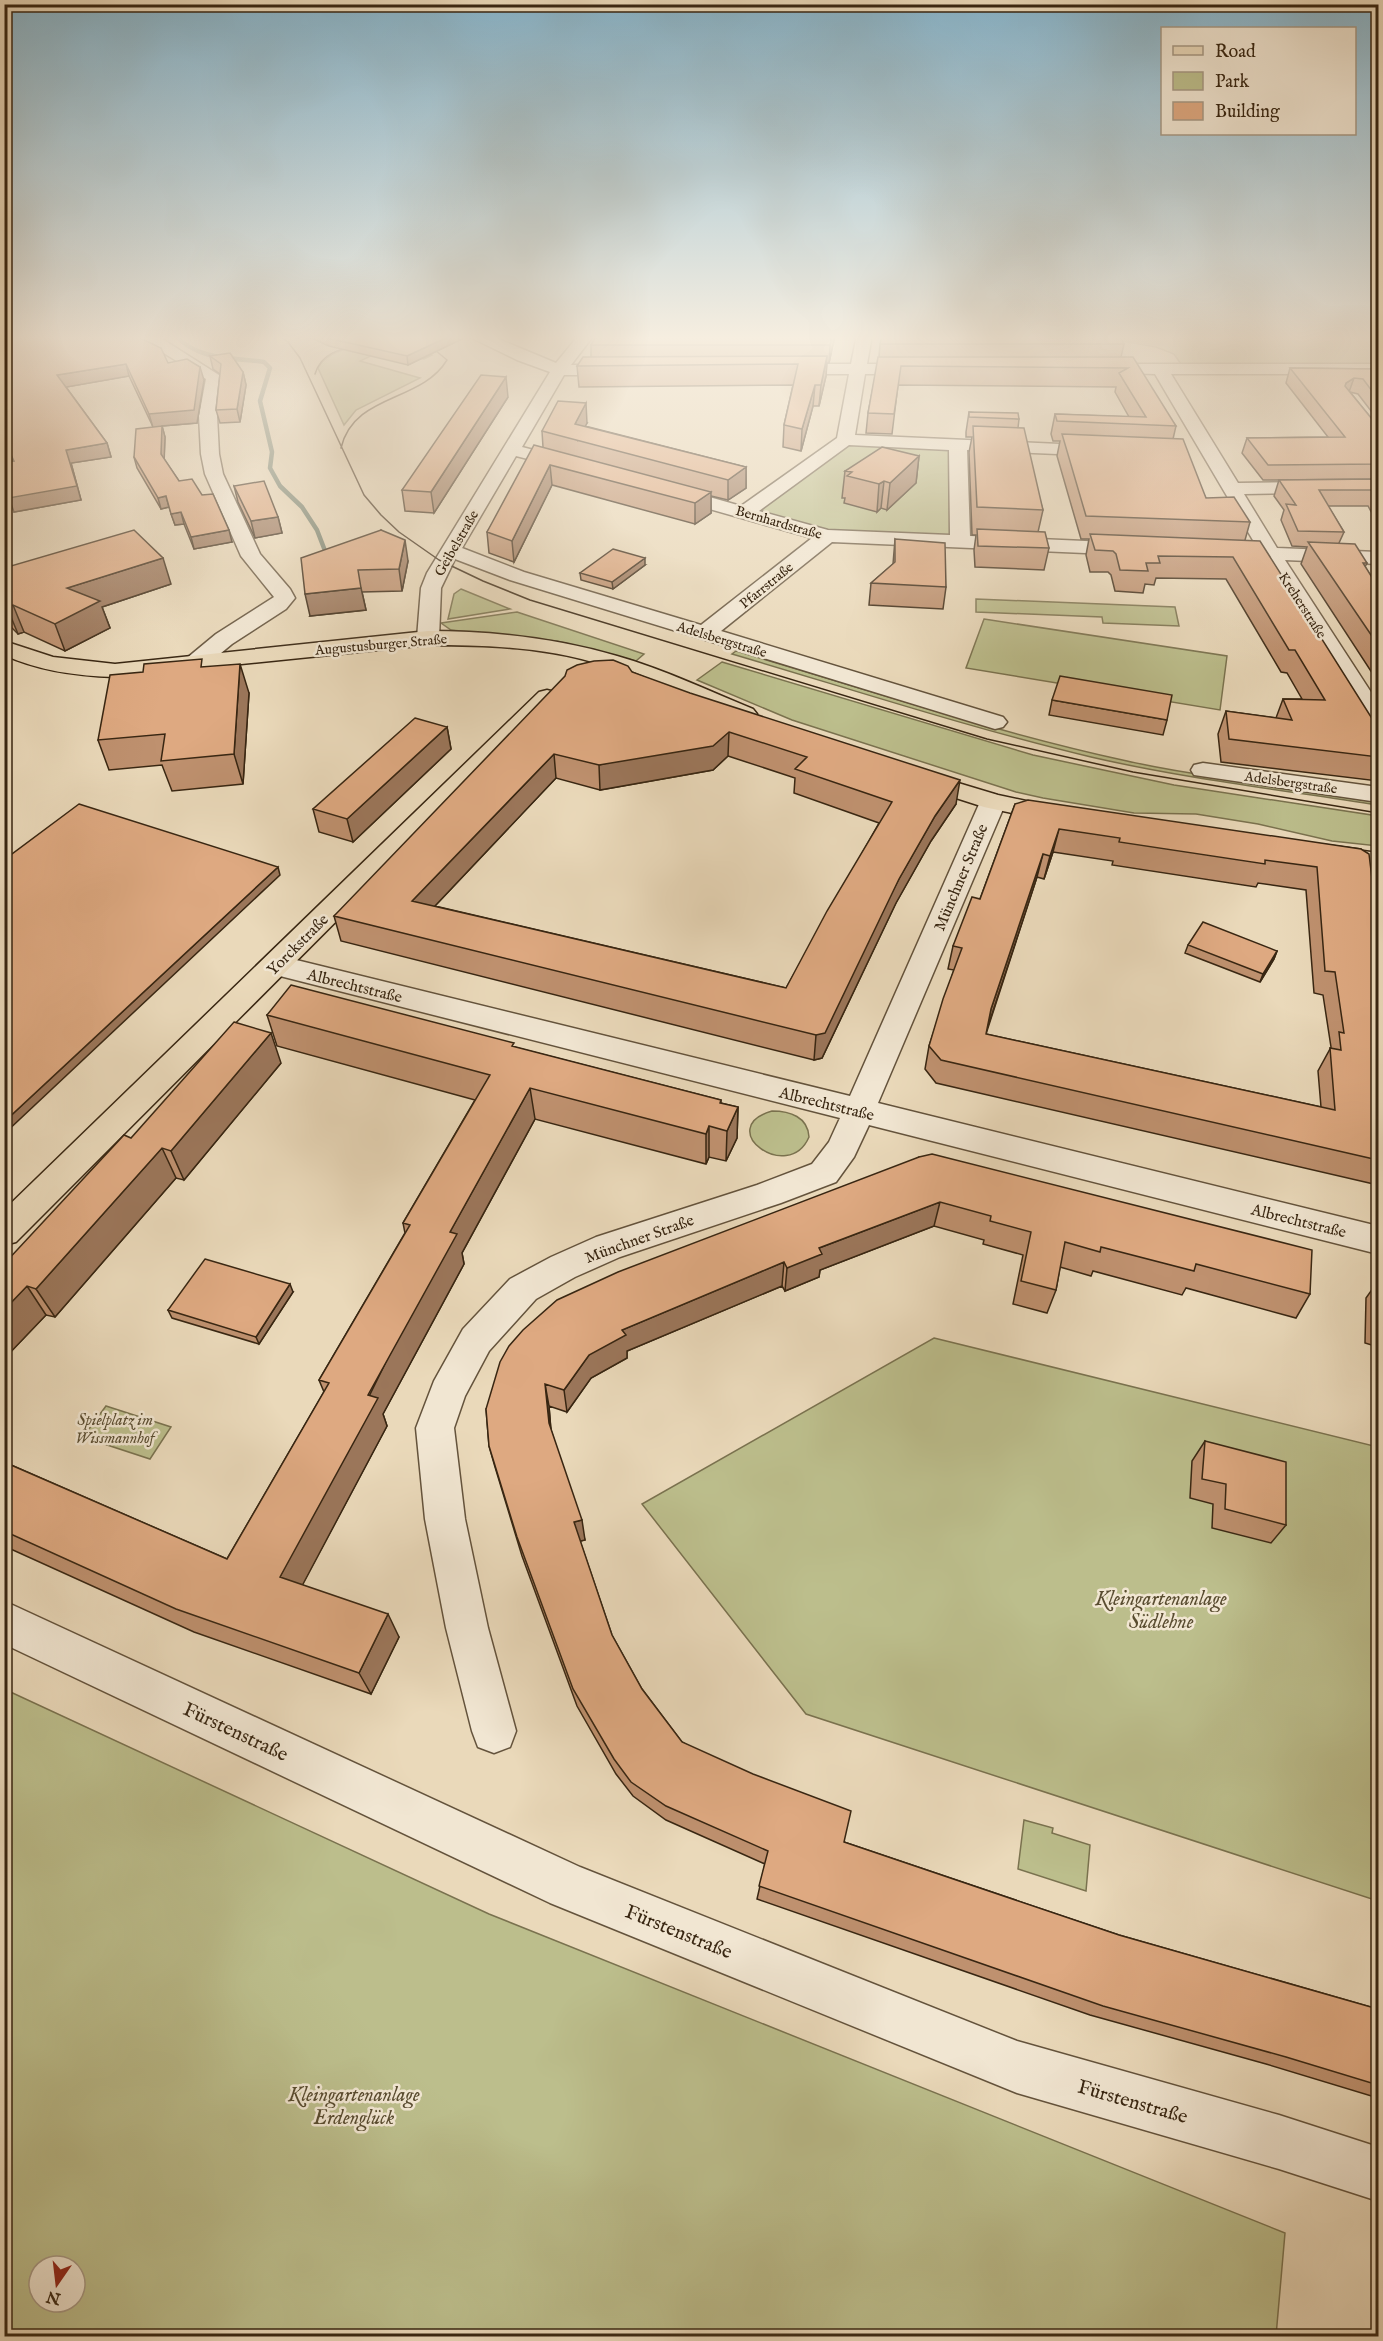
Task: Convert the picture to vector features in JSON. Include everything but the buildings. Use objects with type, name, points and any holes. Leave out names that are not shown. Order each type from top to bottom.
[{"type":"main road","name":"Augustusburger Straße","points":[[4,647],[48,664],[75,669],[132,670],[428,638],[511,641],[574,670],[636,669],[762,721]]},
{"type":"main road","name":"Yorckstraße","points":[[4,1233],[574,670]]},
{"type":"main road","points":[[890,768],[993,802],[1079,818]]},
{"type":"main road","points":[[1309,851],[1378,861]]},
{"type":"street","points":[[195,663],[224,639],[279,605],[285,598],[250,556],[214,474],[209,444]]},
{"type":"street","name":"Geibelstraße","points":[[428,638],[431,588],[515,444]]},
{"type":"street","points":[[745,512],[839,444]]},
{"type":"street","points":[[925,444],[1118,451]]},
{"type":"street","name":"Kreherstraße","points":[[1205,444],[1270,554],[1378,720]]},
{"type":"street","points":[[958,446],[960,543]]},
{"type":"street","points":[[512,450],[584,469]]},
{"type":"street","points":[[1188,454],[1211,455]]},
{"type":"street","points":[[1231,489],[1378,486]]},
{"type":"street","name":"Bernhardstraße","points":[[653,488],[827,536],[1147,549]]},
{"type":"street","name":"Pfarrstraße","points":[[704,634],[827,536]]},
{"type":"street","name":"Adelsbergstraße","points":[[451,551],[517,576],[995,722]]},
{"type":"street","points":[[1203,551],[1378,558]]},
{"type":"street","name":"Adelsbergstraße","points":[[1203,770],[1378,795]]},
{"type":"street","name":"Münchner Straße","points":[[494,1731],[467,1628],[445,1519],[435,1428],[447,1393],[476,1340],[523,1289],[563,1267],[617,1244],[769,1194],[824,1173],[843,1148],[993,802]]},
{"type":"street","name":"Albrechtstraße","points":[[276,965],[1378,1240]]},
{"type":"street","name":"Fürstenstraße","points":[[4,1622],[567,1886],[1017,2067],[1279,2142],[1378,2174]]},
{"type":"green space","points":[[839,444],[958,445],[950,542],[827,536],[745,512]]},
{"type":"green space","points":[[461,589],[510,609],[448,619],[454,594]]},
{"type":"green space","points":[[976,599],[1175,607],[1179,626],[1103,623],[1102,617],[976,612]]},
{"type":"green space","points":[[517,612],[644,654],[636,661],[557,641],[451,630],[441,623]]},
{"type":"green space","points":[[984,619],[1227,656],[1220,710],[966,668]]},
{"type":"green space","points":[[736,651],[1077,750],[1188,773],[1375,796],[1378,805],[1199,778],[1091,757],[956,721],[732,654]]},
{"type":"green space","points":[[722,662],[1033,755],[1174,785],[1378,816],[1378,846],[1332,841],[1258,824],[1196,814],[1134,813],[1016,792],[792,720],[697,680]]},
{"type":"green space","points":[[772,1111],[797,1116],[805,1124],[809,1137],[799,1150],[786,1156],[773,1154],[760,1148],[752,1139],[750,1129],[756,1119]]},
{"type":"green space","name":"Kleingartenanlage Südlehne","points":[[934,1338],[1378,1447],[1378,1901],[806,1714],[642,1504]]},
{"type":"green space","name":"Spielplatz im Wissmannhof","points":[[106,1406],[171,1427],[150,1459],[83,1437]]},
{"type":"green space","name":"Kleingartenanlage Erdenglück","points":[[4,1689],[489,1914],[1285,2233],[1276,2336],[5,2336]]},
{"type":"green space","points":[[1024,1820],[1053,1828],[1052,1833],[1090,1845],[1086,1891],[1018,1869]]},
{"type":"waterway","points":[[270,444],[272,452],[270,468],[280,486],[302,507],[317,530],[327,556]]},
{"type":"waterway","points":[[326,554],[329,561]]},
{"type":"tram line","points":[[341,447],[364,495],[399,532],[439,560],[530,600],[987,739],[1133,772],[1378,813]]}]
